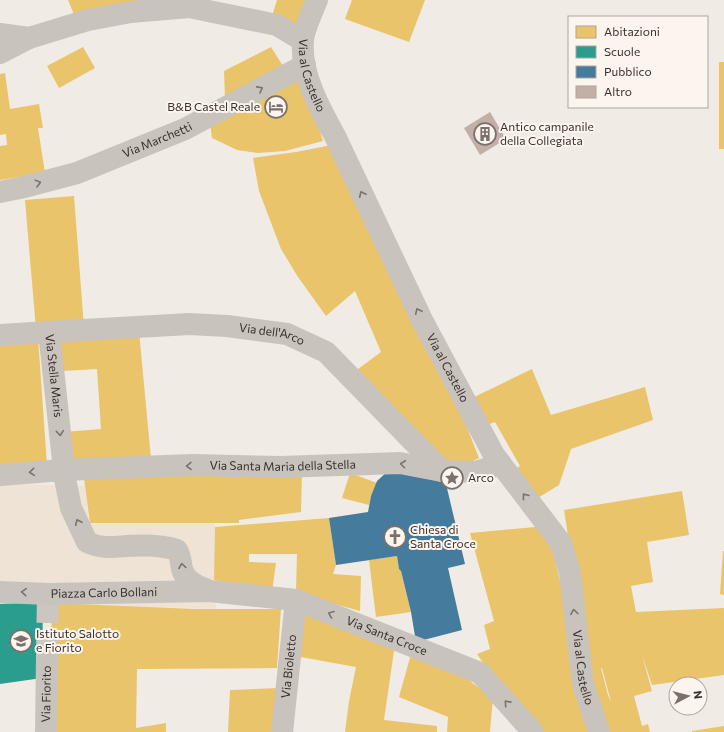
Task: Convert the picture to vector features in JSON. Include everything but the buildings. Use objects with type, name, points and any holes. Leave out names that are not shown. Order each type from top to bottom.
[{"type":"street","name":"Via al Castello","points":[[317,0],[302,40],[304,65],[319,106],[335,136],[422,320],[494,455],[561,543],[570,573],[583,684],[599,732]]},
{"type":"street","points":[[0,53],[29,38],[88,20],[131,12],[189,7],[277,25],[302,40]]},
{"type":"street","points":[[0,34],[29,38]]},
{"type":"street","name":"Via Marchetti","points":[[0,192],[77,173],[186,130],[304,65]]},
{"type":"street","name":"Via dell'Arco","points":[[49,332],[189,324],[227,326],[287,334],[326,352],[442,471]]},
{"type":"street","name":"Via Stella Maris","points":[[0,335],[49,332],[63,470]]},
{"type":"street","name":"Via Santa Maria della Stella","points":[[0,475],[63,470],[192,465],[280,467],[400,463],[442,471],[476,472],[501,464]]},
{"type":"street","points":[[63,470],[72,508],[88,542],[97,547],[149,546],[177,550],[181,557],[183,572],[190,581],[212,591]]},
{"type":"street","name":"Piazza Carlo Bollani","points":[[0,592],[48,594],[212,591]]},
{"type":"street","name":"Via Santa Croce","points":[[212,591],[296,600],[480,673],[533,732]]},
{"type":"street","name":"Via Bioletto","points":[[282,732],[296,600]]},
{"type":"street","name":"Via Fiorito","points":[[46,732],[47,656]]},
{"type":"shaded area","points":[[0,479],[16,484],[85,486],[89,523],[215,522],[214,580],[216,609],[43,602],[0,604]]},
{"type":"tunnel","points":[[47,656],[48,594]]},
{"type":"place","name":"B&B Castel Reale","points":[[276,107]]},
{"type":"place","name":"Antico campanile della Collegiata","points":[[485,134]]},
{"type":"place","name":"Arco","points":[[452,478]]},
{"type":"place","name":"Chiesa di Santa Croce","points":[[395,537]]},
{"type":"place","name":"Istituto Salotto e Fiorito","points":[[21,641]]}]
